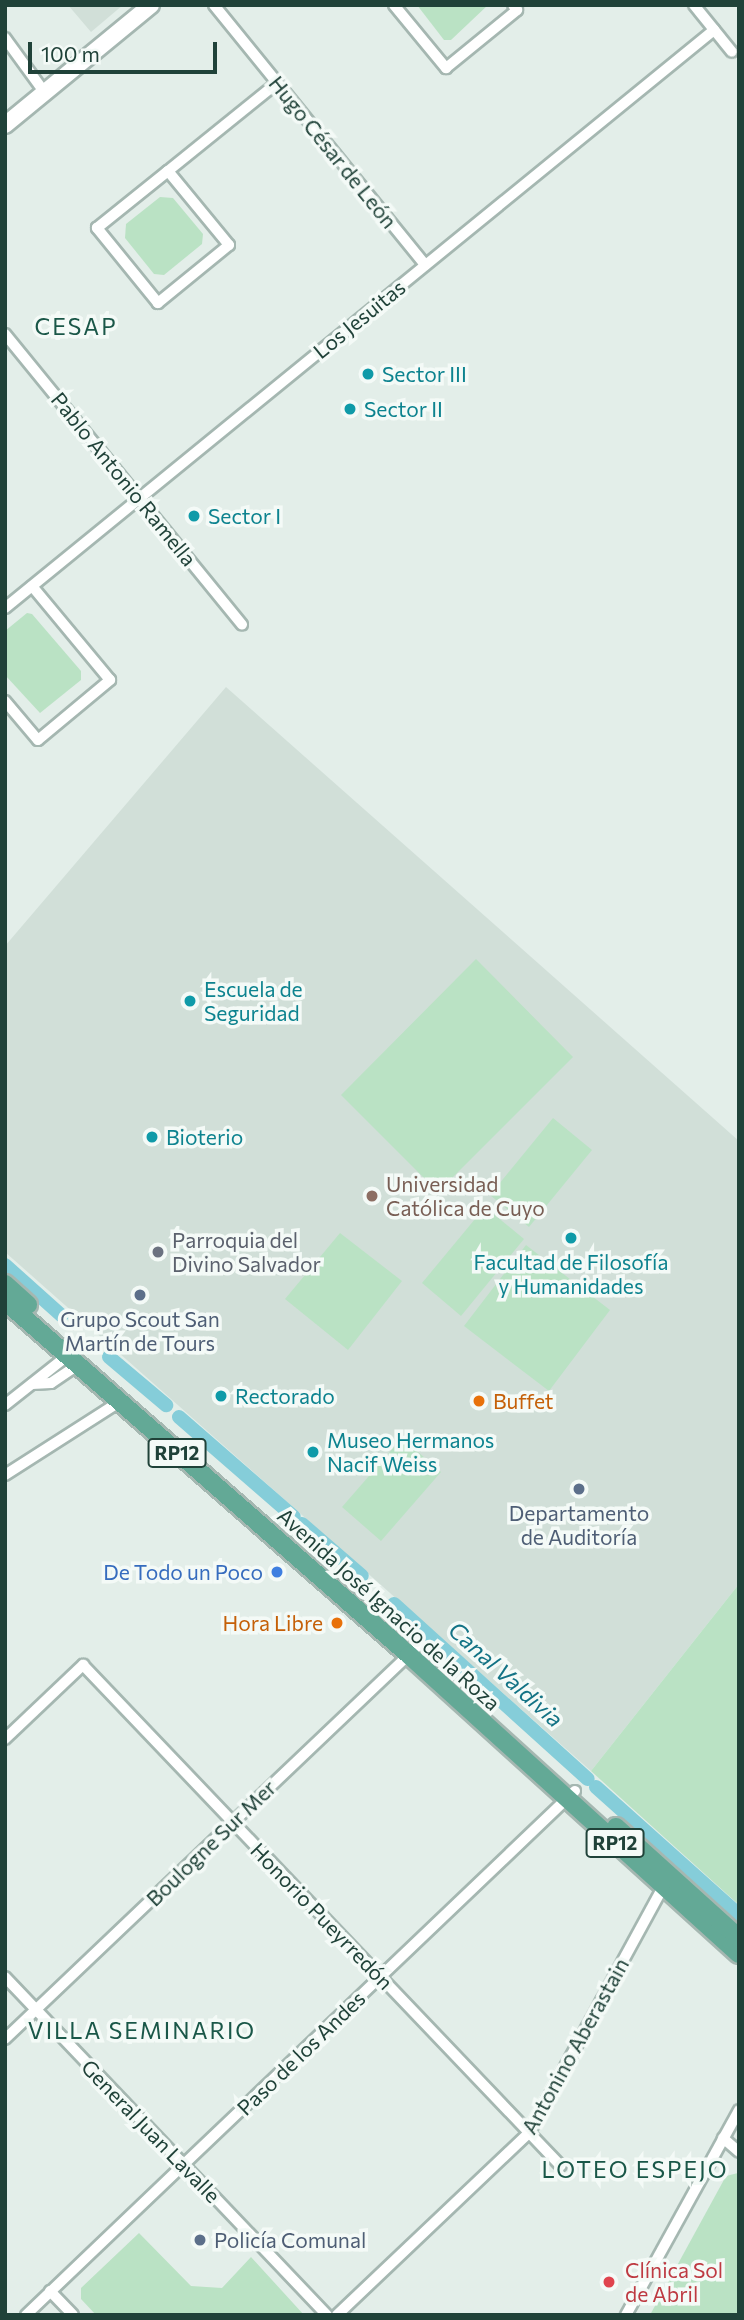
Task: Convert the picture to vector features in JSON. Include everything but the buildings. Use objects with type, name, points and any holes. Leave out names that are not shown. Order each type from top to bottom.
[{"type":"main road","points":[[5,125],[151,5]]},
{"type":"main road","name":"Avenida José Ignacio de la Roza","points":[[5,1284],[667,1881],[739,1938]]},
{"type":"main road","name":"Avenida José Ignacio de la Roza","points":[[5,1301],[119,1402],[413,1651]]},
{"type":"main road","name":"Avenida José Ignacio de la Roza","points":[[667,1881],[739,1954]]},
{"type":"street","name":"Hugo César de León","points":[[214,5],[425,265]]},
{"type":"street","points":[[394,5],[446,68],[517,10],[513,5]]},
{"type":"street","points":[[694,5],[732,52]]},
{"type":"street","name":"Los Jesuitas","points":[[5,608],[714,30]]},
{"type":"street","points":[[5,38],[45,93]]},
{"type":"street","points":[[168,171],[229,245],[158,303],[97,229],[168,171],[277,83]]},
{"type":"street","name":"Pablo Antonio Ramella","points":[[5,334],[242,625]]},
{"type":"street","points":[[5,701],[38,740],[110,680],[32,586]]},
{"type":"street","points":[[5,1405],[32,1384],[73,1360]]},
{"type":"street","points":[[5,1475],[119,1402]]},
{"type":"street","name":"Boulogne Sur Mer","points":[[5,2039],[413,1651]]},
{"type":"street","name":"Honorio Pueyrredón","points":[[5,1739],[83,1665],[561,2166]]},
{"type":"street","name":"Paso de los Andes","points":[[26,2315],[571,1795]]},
{"type":"street","name":"Antonino Aberastain","points":[[337,2315],[529,2133],[667,1881]]},
{"type":"street","name":"General Juan Lavalle","points":[[5,1977],[327,2315]]},
{"type":"street","points":[[625,2315],[739,2110]]},
{"type":"street","points":[[723,2138],[739,2152]]},
{"type":"street","points":[[50,2291],[73,2315]]},
{"type":"shaded area","points":[[68,5],[123,5],[91,32]]},
{"type":"shaded area","name":"Universidad Católica de Cuyo","points":[[226,687],[739,1141],[739,1584],[591,1771],[5,1252],[5,946]]},
{"type":"green space","points":[[417,5],[488,5],[451,40],[444,40]]},
{"type":"green space","points":[[160,197],[173,198],[203,234],[202,244],[164,275],[154,274],[125,238],[126,224]]},
{"type":"green space","points":[[27,613],[32,614],[81,671],[81,680],[40,713],[5,675],[5,631]]},
{"type":"green space","points":[[476,959],[573,1057],[438,1192],[341,1095]]},
{"type":"green space","points":[[553,1118],[592,1150],[529,1227],[490,1195]]},
{"type":"green space","points":[[485,1207],[524,1239],[461,1316],[422,1283]]},
{"type":"green space","points":[[340,1233],[402,1281],[348,1350],[285,1299]]},
{"type":"green space","points":[[526,1245],[610,1310],[549,1391],[464,1326]]},
{"type":"green space","points":[[402,1438],[441,1472],[381,1541],[342,1507]]},
{"type":"green space","points":[[739,1584],[739,1905],[591,1771]]},
{"type":"green space","points":[[738,2173],[739,2315],[650,2315],[726,2176]]},
{"type":"green space","points":[[139,2233],[191,2286],[222,2288],[251,2257],[304,2315],[96,2315],[81,2299],[81,2288]]},
{"type":"waterway","name":"Canal Valdivia","points":[[5,1265],[62,1316]]},
{"type":"waterway","name":"Canal Valdivia","points":[[109,1357],[166,1405]]},
{"type":"waterway","name":"Canal Valdivia","points":[[179,1417],[294,1517]]},
{"type":"waterway","name":"Canal Valdivia","points":[[302,1524],[362,1576]]},
{"type":"waterway","name":"Canal Valdivia","points":[[394,1604],[588,1779]]},
{"type":"waterway","name":"Canal Valdivia","points":[[596,1787],[739,1915]]},
{"type":"place","name":"Sector III","points":[[368,374]]},
{"type":"place","name":"Sector II","points":[[350,409]]},
{"type":"place","name":"Sector I","points":[[194,516]]},
{"type":"place","name":"Escuela de Seguridad","points":[[190,1001]]},
{"type":"place","name":"Bioterio","points":[[152,1137]]},
{"type":"place","name":"Universidad Católica de Cuyo","points":[[372,1196]]},
{"type":"place","name":"Facultad de Filosofía y Humanidades","points":[[571,1238]]},
{"type":"place","name":"Parroquia del Divino Salvador","points":[[158,1252]]},
{"type":"place","name":"Grupo Scout San Martín de Tours","points":[[140,1295]]},
{"type":"place","name":"Rectorado","points":[[221,1396]]},
{"type":"place","name":"Buffet","points":[[479,1401]]},
{"type":"place","name":"Museo Hermanos Nacif Weiss","points":[[313,1452]]},
{"type":"place","name":"Departamento de Auditoría","points":[[579,1489]]},
{"type":"place","name":"De Todo un Poco","points":[[277,1572]]},
{"type":"place","name":"Hora Libre","points":[[337,1623]]},
{"type":"place","name":"Policía Comunal","points":[[200,2240]]},
{"type":"place","name":"Clínica Sol de Abril","points":[[609,2282]]},
{"type":"district","name":"CESAP","points":[[76,326]]},
{"type":"district","name":"VILLA SEMINARIO","points":[[142,2030]]},
{"type":"district","name":"LOTEO ESPEJO","points":[[635,2169]]}]
